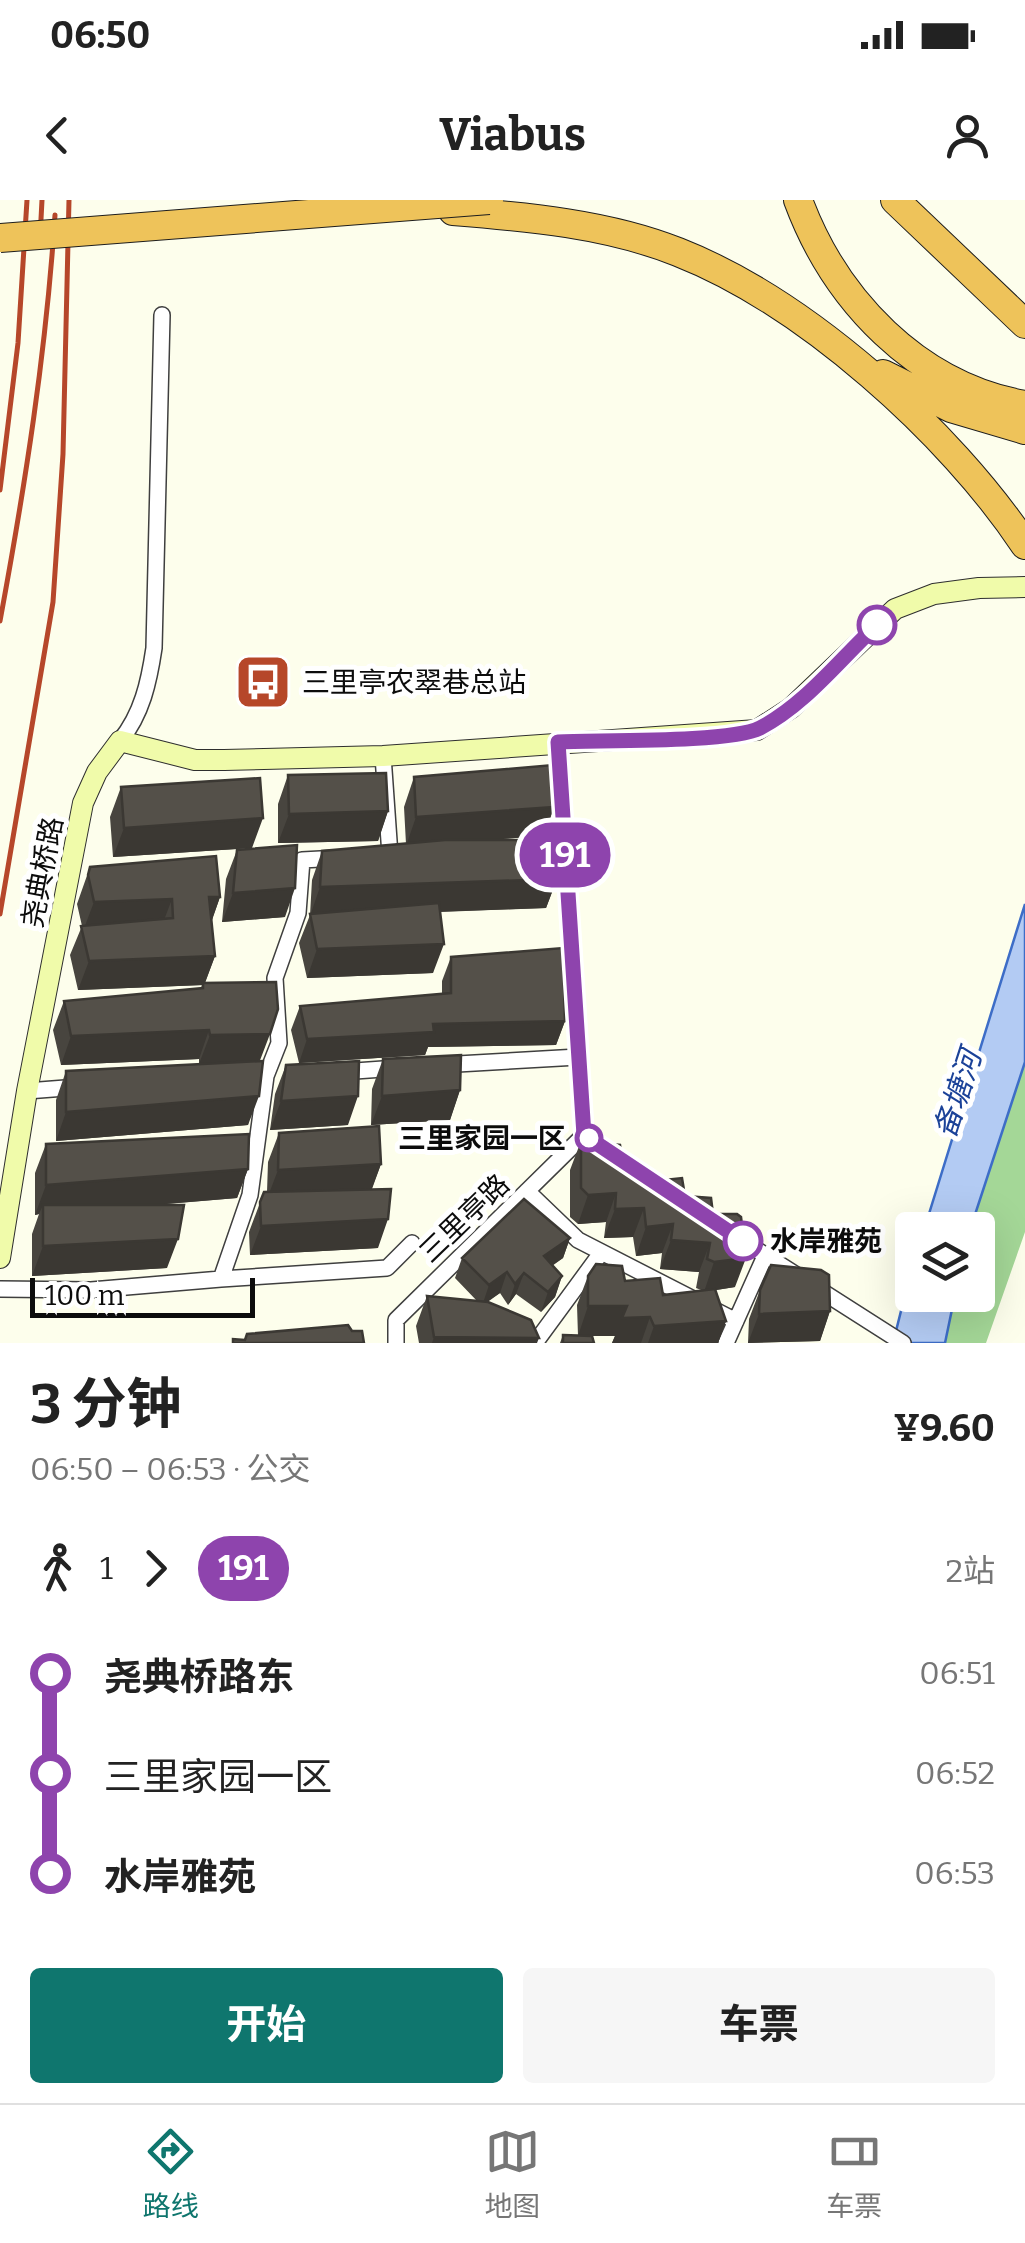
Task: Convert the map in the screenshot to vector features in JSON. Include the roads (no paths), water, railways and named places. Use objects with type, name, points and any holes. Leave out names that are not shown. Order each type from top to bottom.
[{"type":"highway","points":[[0,238],[490,200]]},
{"type":"highway","points":[[798,200],[827,260],[861,310],[887,338],[974,391],[1025,405]]},
{"type":"highway","points":[[896,200],[1025,324]]},
{"type":"highway","points":[[407,207],[610,232],[676,251],[725,272],[767,296],[834,346],[947,447],[1025,544]]},
{"type":"highway","points":[[834,346],[951,408],[1025,430]]},
{"type":"street","points":[[162,315],[154,648],[148,686],[132,726],[120,741],[195,760],[382,756],[756,730],[791,708],[895,609],[934,594],[1025,587]]},
{"type":"street","name":"尧典桥路","points":[[0,1258],[27,1090],[83,804],[97,772],[120,741]]},
{"type":"street","points":[[558,742],[584,1135],[600,1145]]},
{"type":"street","points":[[372,856],[390,855],[382,756]]},
{"type":"street","points":[[221,1279],[250,1194],[266,1076],[279,1043],[275,978],[298,914],[302,860],[354,857]]},
{"type":"street","points":[[325,1072],[578,1057]]},
{"type":"street","points":[[246,1077],[286,1075]]},
{"type":"street","points":[[27,1090],[87,1087]]},
{"type":"street","name":"三里亭路","points":[[396,1343],[396,1320],[425,1301],[584,1135]]},
{"type":"street","points":[[237,1150],[275,1149]]},
{"type":"street","points":[[527,1191],[578,1240],[736,1321]]},
{"type":"street","points":[[707,1217],[897,1339]]},
{"type":"street","points":[[0,1289],[91,1290],[388,1268],[412,1242]]},
{"type":"street","points":[[530,1341],[602,1253]]},
{"type":"street","points":[[726,1343],[766,1256]]},
{"type":"water","points":[[1025,904],[1025,1062],[976,1212],[930,1212]]},
{"type":"water","points":[[901,1312],[951,1312],[945,1343],[893,1343]]},
{"type":"railway","points":[[0,490],[18,343],[27,200]]},
{"type":"railway","points":[[40,238],[42,200]]},
{"type":"railway","points":[[0,914],[53,602],[63,454],[69,200]]},
{"type":"railway","points":[[0,621],[34,419],[55,215]]},
{"type":"place","name":"三里亭农翠巷总站","points":[[263,682]]},
{"type":"place","name":"三里家园一区","points":[[589,1138]]},
{"type":"place","name":"水岸雅苑","points":[[743,1241]]},
{"type":"water label","name":"备塘河","points":[[958,1094]]}]
